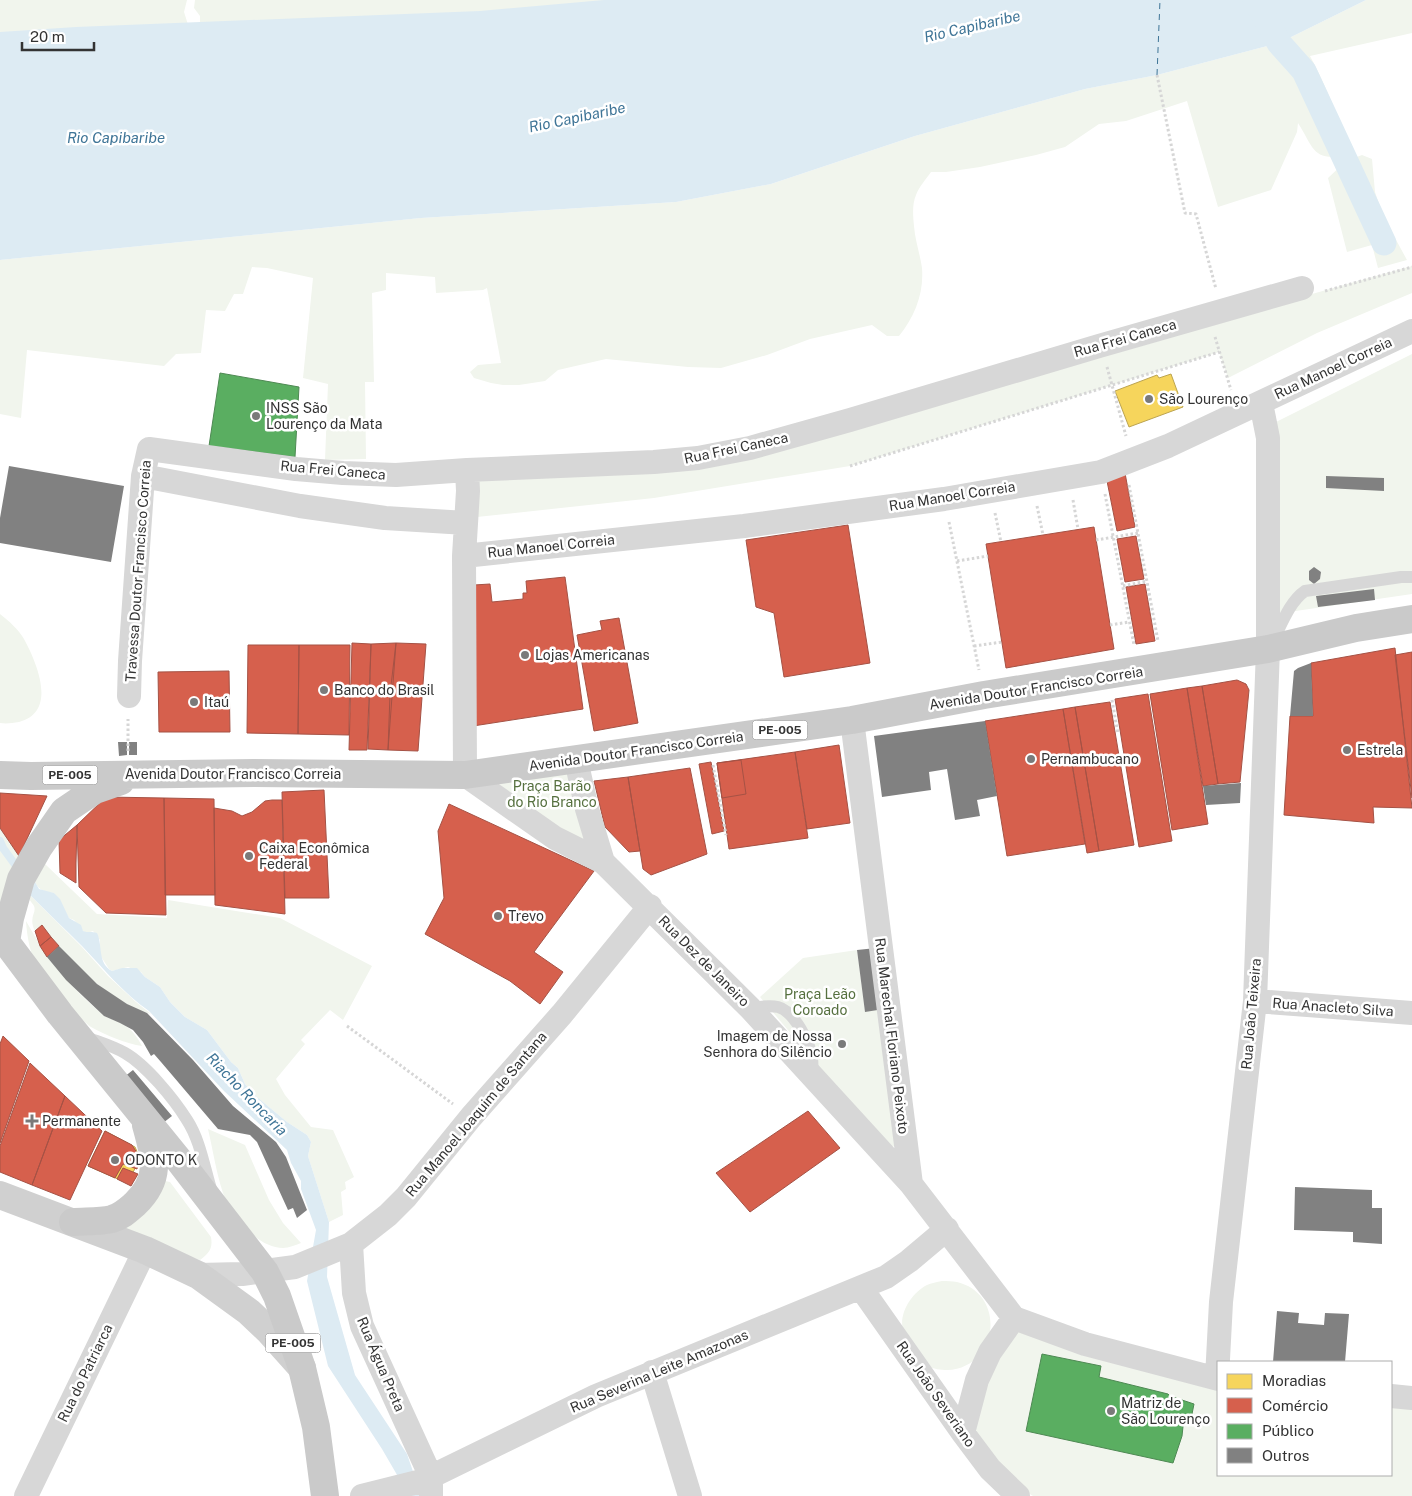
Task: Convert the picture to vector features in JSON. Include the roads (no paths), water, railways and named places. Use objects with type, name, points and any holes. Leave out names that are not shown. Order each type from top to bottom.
[{"type":"main road","name":"Avenida Doutor Francisco Correia","points":[[0,775],[254,773],[465,775],[852,720],[984,695],[1268,649],[1356,628],[1412,619]]},
{"type":"main road","points":[[2,942],[21,879],[39,847],[64,810],[95,790],[134,774]]},
{"type":"main road","name":"PE-005","points":[[2,942],[265,1272],[277,1296],[302,1368],[316,1427],[325,1496]]},
{"type":"main road","points":[[73,1222],[110,1220],[124,1214],[140,1199],[151,1184],[155,1169],[154,1153],[144,1118]]},
{"type":"street","name":"Rua Frei Caneca","points":[[150,448],[296,468],[343,473],[396,475],[654,462],[698,458],[741,450],[938,395],[1099,346],[1302,288]]},
{"type":"street","name":"Rua Manoel Correia","points":[[464,556],[744,526],[944,499],[1101,472],[1130,462],[1237,414],[1412,331]]},
{"type":"street","name":"Rua João Teixeira","points":[[1219,1361],[1221,1302],[1255,1001],[1268,649],[1268,438],[1260,403]]},
{"type":"street","name":"Travessa Doutor Francisco Correia","points":[[128,696],[143,476],[147,451],[150,448]]},
{"type":"street","points":[[465,775],[464,556],[468,491],[467,470]]},
{"type":"street","points":[[143,476],[300,506],[385,518],[466,523]]},
{"type":"street","name":"Rua Marechal Floriano Peixoto","points":[[852,720],[911,1184]]},
{"type":"street","points":[[576,760],[587,809],[604,862]]},
{"type":"street","name":"Rua Dez de Janeiro","points":[[465,775],[555,838],[604,862],[750,1008],[911,1184]]},
{"type":"street","name":"Rua Manoel Joaquim de Santana","points":[[198,1274],[265,1272],[295,1267],[345,1247],[388,1215],[562,1014],[650,906]]},
{"type":"street","name":"Rua Anacleto Silva","points":[[1255,1001],[1412,1013]]},
{"type":"street","points":[[911,1184],[1014,1318],[1085,1344],[1217,1378]]},
{"type":"street","points":[[0,1195],[145,1250],[198,1274],[249,1312],[302,1368]]},
{"type":"street","name":"Rua Severina Leite Amazonas","points":[[362,1496],[394,1488],[428,1485],[596,1396],[886,1277],[909,1262],[947,1229]]},
{"type":"street","name":"Rua Água Preta","points":[[345,1247],[362,1326],[428,1485]]},
{"type":"street","name":"Rua do Patriarca","points":[[26,1496],[145,1250]]},
{"type":"street","name":"Rua João Severiano","points":[[861,1288],[990,1469],[1018,1496]]},
{"type":"street","points":[[963,1433],[977,1380],[990,1352],[1014,1318]]},
{"type":"street","points":[[652,1372],[690,1496]]},
{"type":"street","points":[[1392,1396],[1412,1398]]},
{"type":"lane","points":[[1268,649],[1291,607],[1297,598],[1306,591],[1401,577],[1412,578]]},
{"type":"lane","name":"PE-005","points":[[76,1034],[126,1053],[145,1068],[162,1088],[188,1121],[200,1150],[216,1209]]},
{"type":"water","name":"Rio Capibaribe","points":[[604,0],[1366,0],[1279,43],[1157,75],[1085,89],[915,136],[771,184],[676,202],[421,218],[0,260],[0,32],[76,27],[480,11]]},
{"type":"water","points":[[35,882],[39,889],[54,893],[60,899],[69,918],[81,925],[83,931],[97,933],[102,959],[107,968],[112,971],[122,968],[137,968],[145,977],[160,987],[170,1002],[185,1017],[207,1030],[231,1062],[238,1068],[245,1084],[257,1097],[287,1122],[307,1135],[311,1142],[308,1156],[329,1222],[327,1277],[355,1375],[407,1454],[420,1492],[419,1496],[405,1496],[400,1480],[382,1449],[328,1366],[307,1281],[316,1230],[301,1189],[301,1181],[291,1163],[287,1150],[224,1091],[149,1011],[122,989],[29,894]]},
{"type":"waterway","points":[[1255,0],[1279,43],[1304,71],[1384,243]]},
{"type":"waterway","name":"Riacho Roncaria","points":[[0,841],[19,870]]},
{"type":"place","name":"São Lourenço","points":[[1149,399]]},
{"type":"place","name":"INSS São Lourenço da Mata","points":[[256,416]]},
{"type":"place","name":"Lojas Americanas","points":[[525,655]]},
{"type":"place","name":"Banco do Brasil","points":[[324,690]]},
{"type":"place","name":"Itaú","points":[[194,702]]},
{"type":"place","name":"Estrela","points":[[1347,750]]},
{"type":"place","name":"Pernambucano","points":[[1031,759]]},
{"type":"place","name":"Caixa Econômica Federal","points":[[249,856]]},
{"type":"place","name":"Trevo","points":[[498,916]]},
{"type":"place","name":"Imagem de Nossa Senhora do Silêncio","points":[[842,1044]]},
{"type":"place","name":"Permanente","points":[[32,1121]]},
{"type":"place","name":"ODONTO K","points":[[115,1160]]},
{"type":"place","name":"Matriz de São Lourenço","points":[[1111,1411]]},
{"type":"park label","name":"Praça Barão do Rio Branco","points":[[552,794]]},
{"type":"park label","name":"Praça Leão Coroado","points":[[820,1002]]}]
